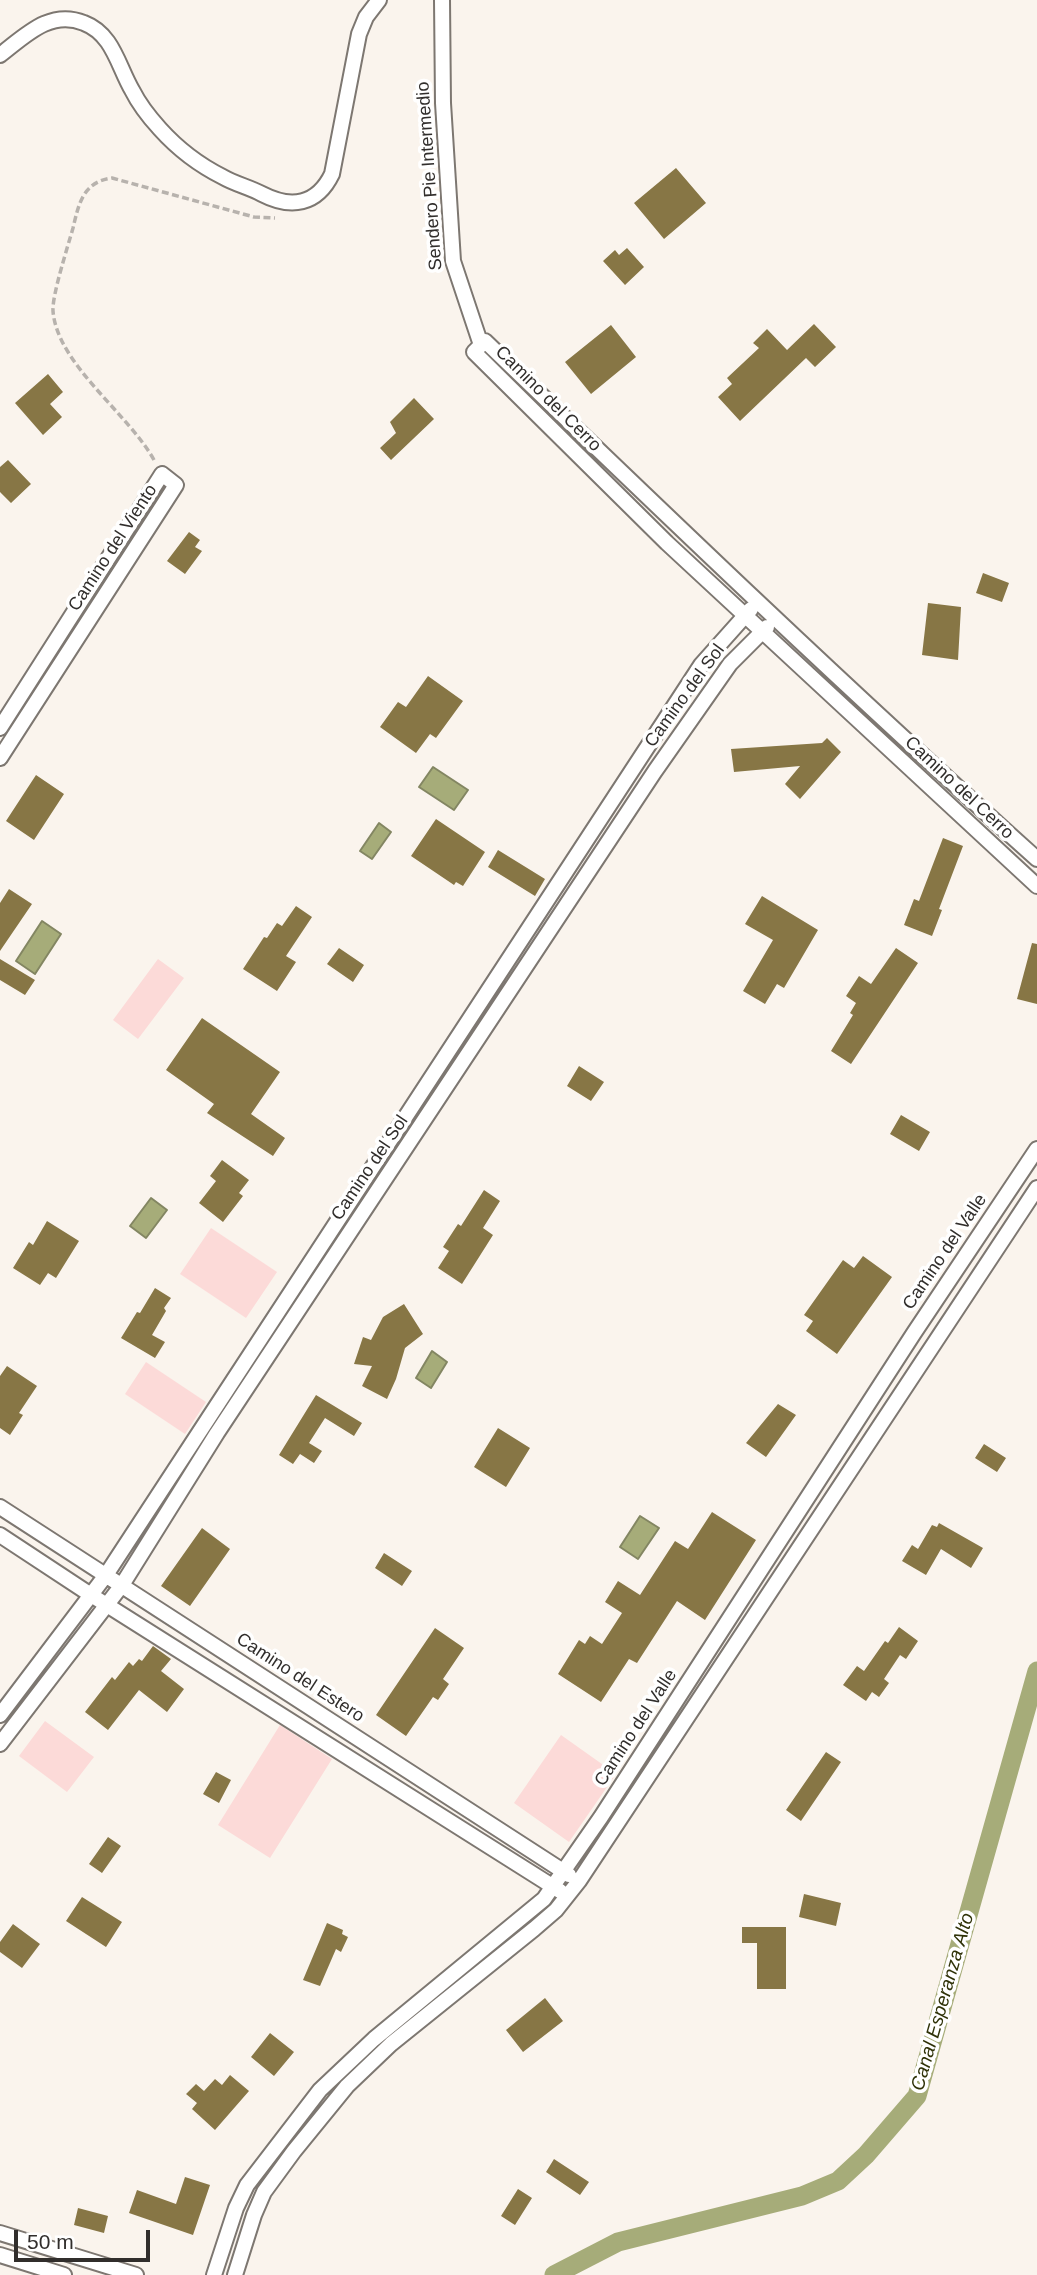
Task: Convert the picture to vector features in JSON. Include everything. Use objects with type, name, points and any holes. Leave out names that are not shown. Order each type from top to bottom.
[{"type":"street","points":[[0,55],[47,22],[66,19],[86,23],[95,28],[109,43],[144,110],[181,150],[223,178],[279,202],[300,202],[323,189],[332,174],[359,34],[366,17],[379,0]]},
{"type":"street","name":"Sendero Pie Intermedio","points":[[442,0],[443,103],[453,261],[481,345]]},
{"type":"street","name":"Camino del Cerro","points":[[1037,859],[706,554],[485,341],[474,352],[606,485],[1037,886]]},
{"type":"street","name":"Camino del Viento","points":[[0,728],[162,474],[176,485],[0,758]]},
{"type":"street","name":"Camino del Sol","points":[[0,1715],[106,1575],[701,665],[759,600]]},
{"type":"street","name":"Camino del Sol","points":[[0,1744],[122,1586],[217,1433],[655,771],[730,664],[777,617]]},
{"type":"street","name":"Camino del Valle","points":[[214,2275],[247,2185],[320,2090],[374,2039],[544,1899],[601,1817],[914,1333],[1037,1149]]},
{"type":"street","name":"Camino del Valle","points":[[235,2275],[264,2192],[347,2086],[391,2044],[534,1929],[567,1897],[579,1881],[1037,1188]]},
{"type":"street","name":"Camino del Estero","points":[[0,1507],[579,1881]]},
{"type":"street","points":[[0,1535],[90,1595],[567,1897]]},
{"type":"street","points":[[0,2233],[136,2275]]},
{"type":"street","points":[[0,2255],[64,2275]]},
{"type":"path","points":[[162,474],[127,421],[70,357],[57,329],[53,309],[77,213],[86,191],[98,180],[112,178],[254,217],[276,218],[291,211],[300,202]]},
{"type":"shaded area","points":[[433,767],[468,790],[454,810],[419,787]]},
{"type":"shaded area","points":[[379,823],[391,832],[372,859],[360,851]]},
{"type":"shaded area","points":[[42,921],[61,934],[35,974],[16,961]]},
{"type":"shaded area","points":[[158,959],[184,978],[138,1039],[113,1020]]},
{"type":"shaded area","points":[[151,1198],[167,1210],[146,1238],[130,1226]]},
{"type":"shaded area","points":[[211,1228],[277,1272],[246,1318],[180,1274]]},
{"type":"shaded area","points":[[432,1351],[447,1362],[431,1388],[416,1378]]},
{"type":"shaded area","points":[[146,1362],[206,1402],[185,1434],[125,1394]]},
{"type":"shaded area","points":[[640,1516],[659,1528],[638,1559],[620,1547]]},
{"type":"shaded area","points":[[45,1721],[94,1757],[67,1792],[19,1756]]},
{"type":"shaded area","points":[[280,1725],[332,1759],[270,1858],[218,1825]]},
{"type":"shaded area","points":[[561,1735],[616,1774],[569,1842],[514,1803]]},
{"type":"building","points":[[676,168],[706,203],[664,239],[634,203]]},
{"type":"building","points":[[627,248],[644,267],[625,285],[603,261],[615,250],[619,255]]},
{"type":"building","points":[[814,324],[836,347],[815,367],[806,358],[740,421],[718,397],[732,384],[727,378],[759,348],[753,343],[767,329],[787,350]]},
{"type":"building","points":[[611,325],[636,357],[591,394],[565,362]]},
{"type":"building","points":[[48,374],[63,392],[50,404],[62,417],[43,435],[15,403]]},
{"type":"building","points":[[414,398],[434,419],[391,460],[380,448],[396,433],[390,422]]},
{"type":"building","points":[[8,460],[31,484],[11,503],[0,492],[0,467]]},
{"type":"building","points":[[189,532],[200,540],[195,547],[202,551],[185,574],[167,561]]},
{"type":"building","points":[[983,573],[1009,583],[1002,602],[976,593]]},
{"type":"building","points":[[928,603],[961,607],[958,660],[922,655]]},
{"type":"building","points":[[428,676],[463,701],[436,738],[430,734],[416,753],[380,727],[398,702],[406,707]]},
{"type":"building","points":[[827,738],[841,752],[800,799],[785,784],[800,766],[734,772],[731,749],[822,743]]},
{"type":"building","points":[[36,775],[64,794],[34,840],[6,821]]},
{"type":"building","points":[[436,819],[485,852],[463,886],[456,882],[454,885],[411,856]]},
{"type":"building","points":[[943,838],[963,846],[939,909],[942,910],[932,936],[904,925],[914,899],[919,901]]},
{"type":"building","points":[[498,850],[545,879],[535,896],[488,867]]},
{"type":"building","points":[[9,889],[32,904],[0,951],[0,903]]},
{"type":"building","points":[[762,896],[818,930],[784,988],[777,984],[765,1004],[743,991],[773,940],[745,924]]},
{"type":"building","points":[[296,906],[312,917],[286,956],[296,962],[277,991],[243,969],[264,937],[267,938],[277,923],[282,926]]},
{"type":"building","points":[[1032,943],[1037,944],[1037,1004],[1017,999]]},
{"type":"building","points":[[339,948],[364,965],[353,982],[327,964]]},
{"type":"building","points":[[896,948],[918,963],[851,1064],[831,1051],[853,1015],[850,1013],[856,1003],[846,996],[859,976],[871,984]]},
{"type":"building","points":[[0,959],[35,980],[25,995],[0,980]]},
{"type":"building","points":[[202,1018],[280,1072],[251,1114],[285,1138],[273,1156],[207,1113],[214,1104],[166,1070]]},
{"type":"building","points":[[579,1066],[604,1082],[591,1101],[567,1086]]},
{"type":"building","points":[[901,1115],[930,1132],[919,1151],[890,1134]]},
{"type":"building","points":[[222,1160],[249,1180],[239,1193],[243,1196],[223,1222],[199,1203],[216,1181],[210,1176]]},
{"type":"building","points":[[484,1190],[500,1201],[483,1228],[493,1235],[462,1284],[438,1268],[449,1251],[443,1247],[458,1224],[461,1226]]},
{"type":"building","points":[[47,1221],[79,1241],[56,1278],[48,1273],[40,1285],[13,1268],[29,1242],[33,1245]]},
{"type":"building","points":[[863,1256],[892,1277],[837,1354],[806,1331],[813,1321],[804,1315],[843,1260],[854,1268]]},
{"type":"building","points":[[155,1288],[171,1298],[152,1335],[165,1342],[155,1358],[121,1338]]},
{"type":"building","points":[[404,1304],[423,1334],[405,1348],[387,1399],[362,1386],[372,1366],[354,1364],[363,1337],[371,1340],[383,1317]]},
{"type":"building","points":[[7,1366],[37,1386],[19,1413],[23,1415],[10,1435],[0,1428],[0,1376]]},
{"type":"building","points":[[316,1395],[362,1423],[354,1436],[325,1418],[309,1443],[322,1451],[314,1463],[300,1454],[293,1464],[279,1455]]},
{"type":"building","points":[[778,1404],[796,1415],[766,1457],[746,1443]]},
{"type":"building","points":[[498,1428],[530,1448],[506,1487],[474,1467]]},
{"type":"building","points":[[984,1444],[1006,1458],[997,1472],[975,1458]]},
{"type":"building","points":[[712,1512],[756,1540],[705,1620],[677,1601],[637,1663],[629,1659],[601,1702],[558,1674],[579,1640],[585,1644],[590,1636],[602,1644],[622,1613],[605,1602],[618,1581],[640,1595],[675,1541],[688,1549]]},
{"type":"building","points":[[939,1523],[983,1548],[971,1568],[941,1549],[926,1575],[902,1561],[912,1545],[918,1549],[932,1525],[937,1527]]},
{"type":"building","points":[[202,1528],[230,1549],[190,1606],[161,1586]]},
{"type":"building","points":[[384,1553],[412,1571],[402,1586],[375,1568]]},
{"type":"building","points":[[899,1627],[918,1641],[906,1659],[900,1655],[884,1679],[889,1683],[879,1697],[872,1692],[866,1701],[843,1685],[857,1666],[864,1671],[885,1641],[888,1643]]},
{"type":"building","points":[[435,1628],[464,1648],[443,1679],[449,1684],[438,1700],[433,1697],[406,1736],[376,1715]]},
{"type":"building","points":[[153,1646],[171,1659],[161,1671],[184,1689],[167,1712],[139,1690],[108,1730],[85,1712],[112,1677],[115,1680],[129,1662],[133,1666],[139,1659],[142,1661]]},
{"type":"building","points":[[826,1752],[841,1762],[801,1821],[786,1810]]},
{"type":"building","points":[[216,1772],[231,1780],[219,1803],[203,1794]]},
{"type":"building","points":[[108,1837],[121,1846],[102,1873],[89,1864]]},
{"type":"building","points":[[804,1894],[841,1903],[836,1926],[799,1917]]},
{"type":"building","points":[[82,1897],[122,1922],[106,1947],[66,1921]]},
{"type":"building","points":[[327,1923],[343,1930],[342,1934],[348,1937],[341,1952],[336,1949],[320,1986],[303,1980]]},
{"type":"building","points":[[13,1924],[40,1944],[22,1968],[0,1952],[0,1942]]},
{"type":"building","points":[[742,1927],[786,1927],[786,1989],[757,1989],[757,1943],[742,1943]]},
{"type":"building","points":[[545,1998],[563,2021],[523,2052],[506,2030]]},
{"type":"building","points":[[270,2033],[294,2052],[274,2076],[251,2057]]},
{"type":"building","points":[[230,2075],[249,2091],[215,2130],[192,2109],[197,2103],[186,2094],[196,2084],[204,2091],[215,2079],[222,2085]]},
{"type":"building","points":[[554,2159],[589,2182],[580,2195],[546,2172]]},
{"type":"building","points":[[185,2177],[210,2185],[193,2235],[129,2213],[137,2190],[176,2204]]},
{"type":"building","points":[[518,2189],[532,2198],[515,2225],[501,2216]]},
{"type":"building","points":[[78,2208],[108,2216],[104,2233],[74,2225]]},
{"type":"waterway","name":"Canal Esperanza Alto","points":[[554,2275],[618,2242],[802,2196],[838,2181],[866,2155],[917,2096],[1037,1671]]}]
